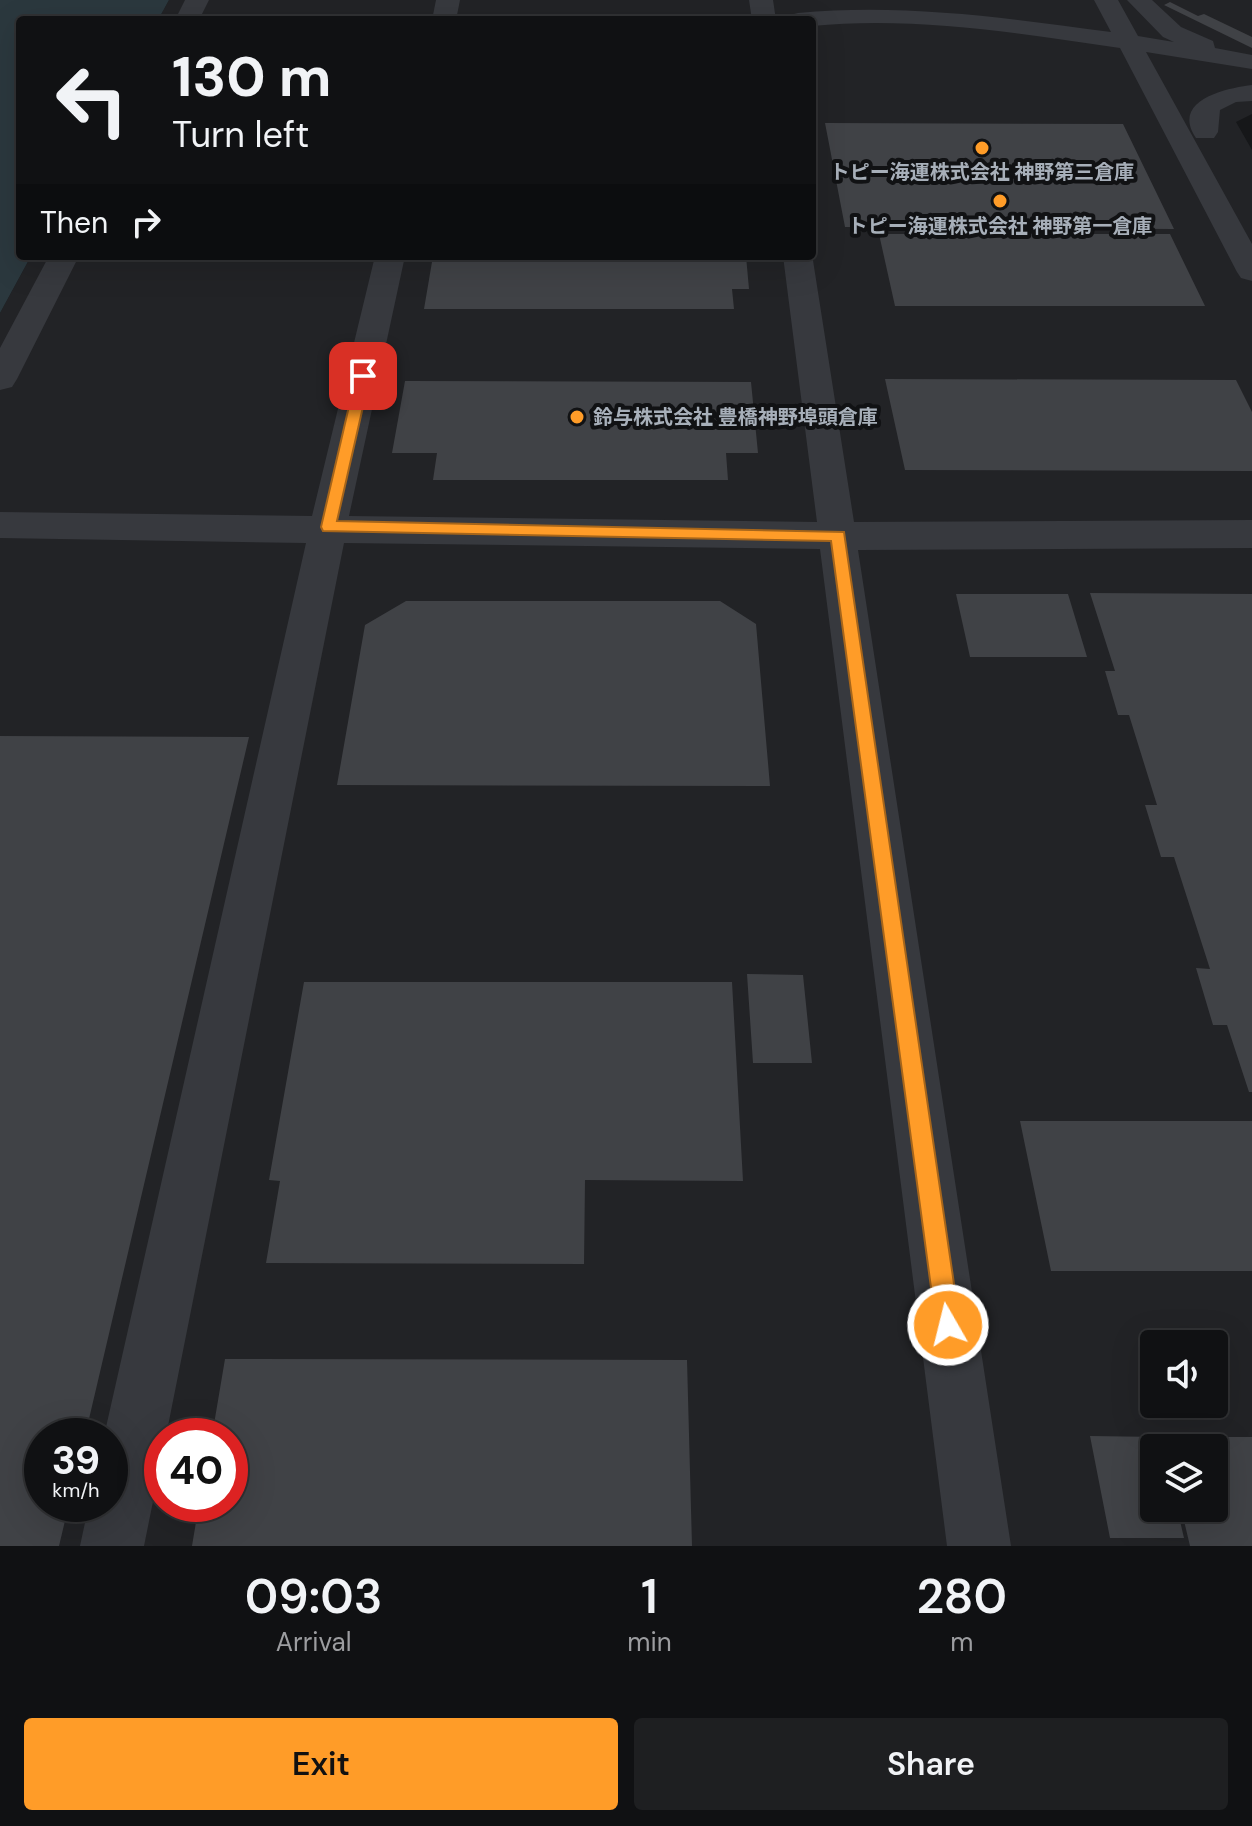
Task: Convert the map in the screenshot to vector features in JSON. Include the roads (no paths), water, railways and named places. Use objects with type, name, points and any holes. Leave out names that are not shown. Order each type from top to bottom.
[{"type":"street","points":[[1018,27],[1082,19],[1094,11],[1097,0]]},
{"type":"street","points":[[1106,0],[1135,58],[1191,133],[1229,173]]},
{"type":"street","points":[[1132,0],[1135,58]]},
{"type":"street","points":[[1139,0],[1172,32],[1252,61]]},
{"type":"street","points":[[816,18],[871,16],[1018,27],[1135,58],[1252,82]]},
{"type":"street","points":[[816,30],[1135,58],[1252,61]]},
{"type":"street","points":[[1040,48],[1135,58]]},
{"type":"street","points":[[1191,133],[1209,105],[1231,95],[1252,93]]},
{"type":"street","points":[[1191,133],[1252,272]]},
{"type":"street","points":[[0,379],[62,260]]},
{"type":"street","points":[[112,1546],[328,527],[389,260]]},
{"type":"street","points":[[799,260],[979,1546]]},
{"type":"street","points":[[0,525],[838,536],[1252,534]]},
{"type":"place","name":"トピー海運株式会社 神野第三倉庫","points":[[982,148]]},
{"type":"place","name":"トピー海運株式会社 神野第一倉庫","points":[[1000,201]]},
{"type":"place","name":"鈴与株式会社 豊橋神野埠頭倉庫","points":[[577,417]]}]
